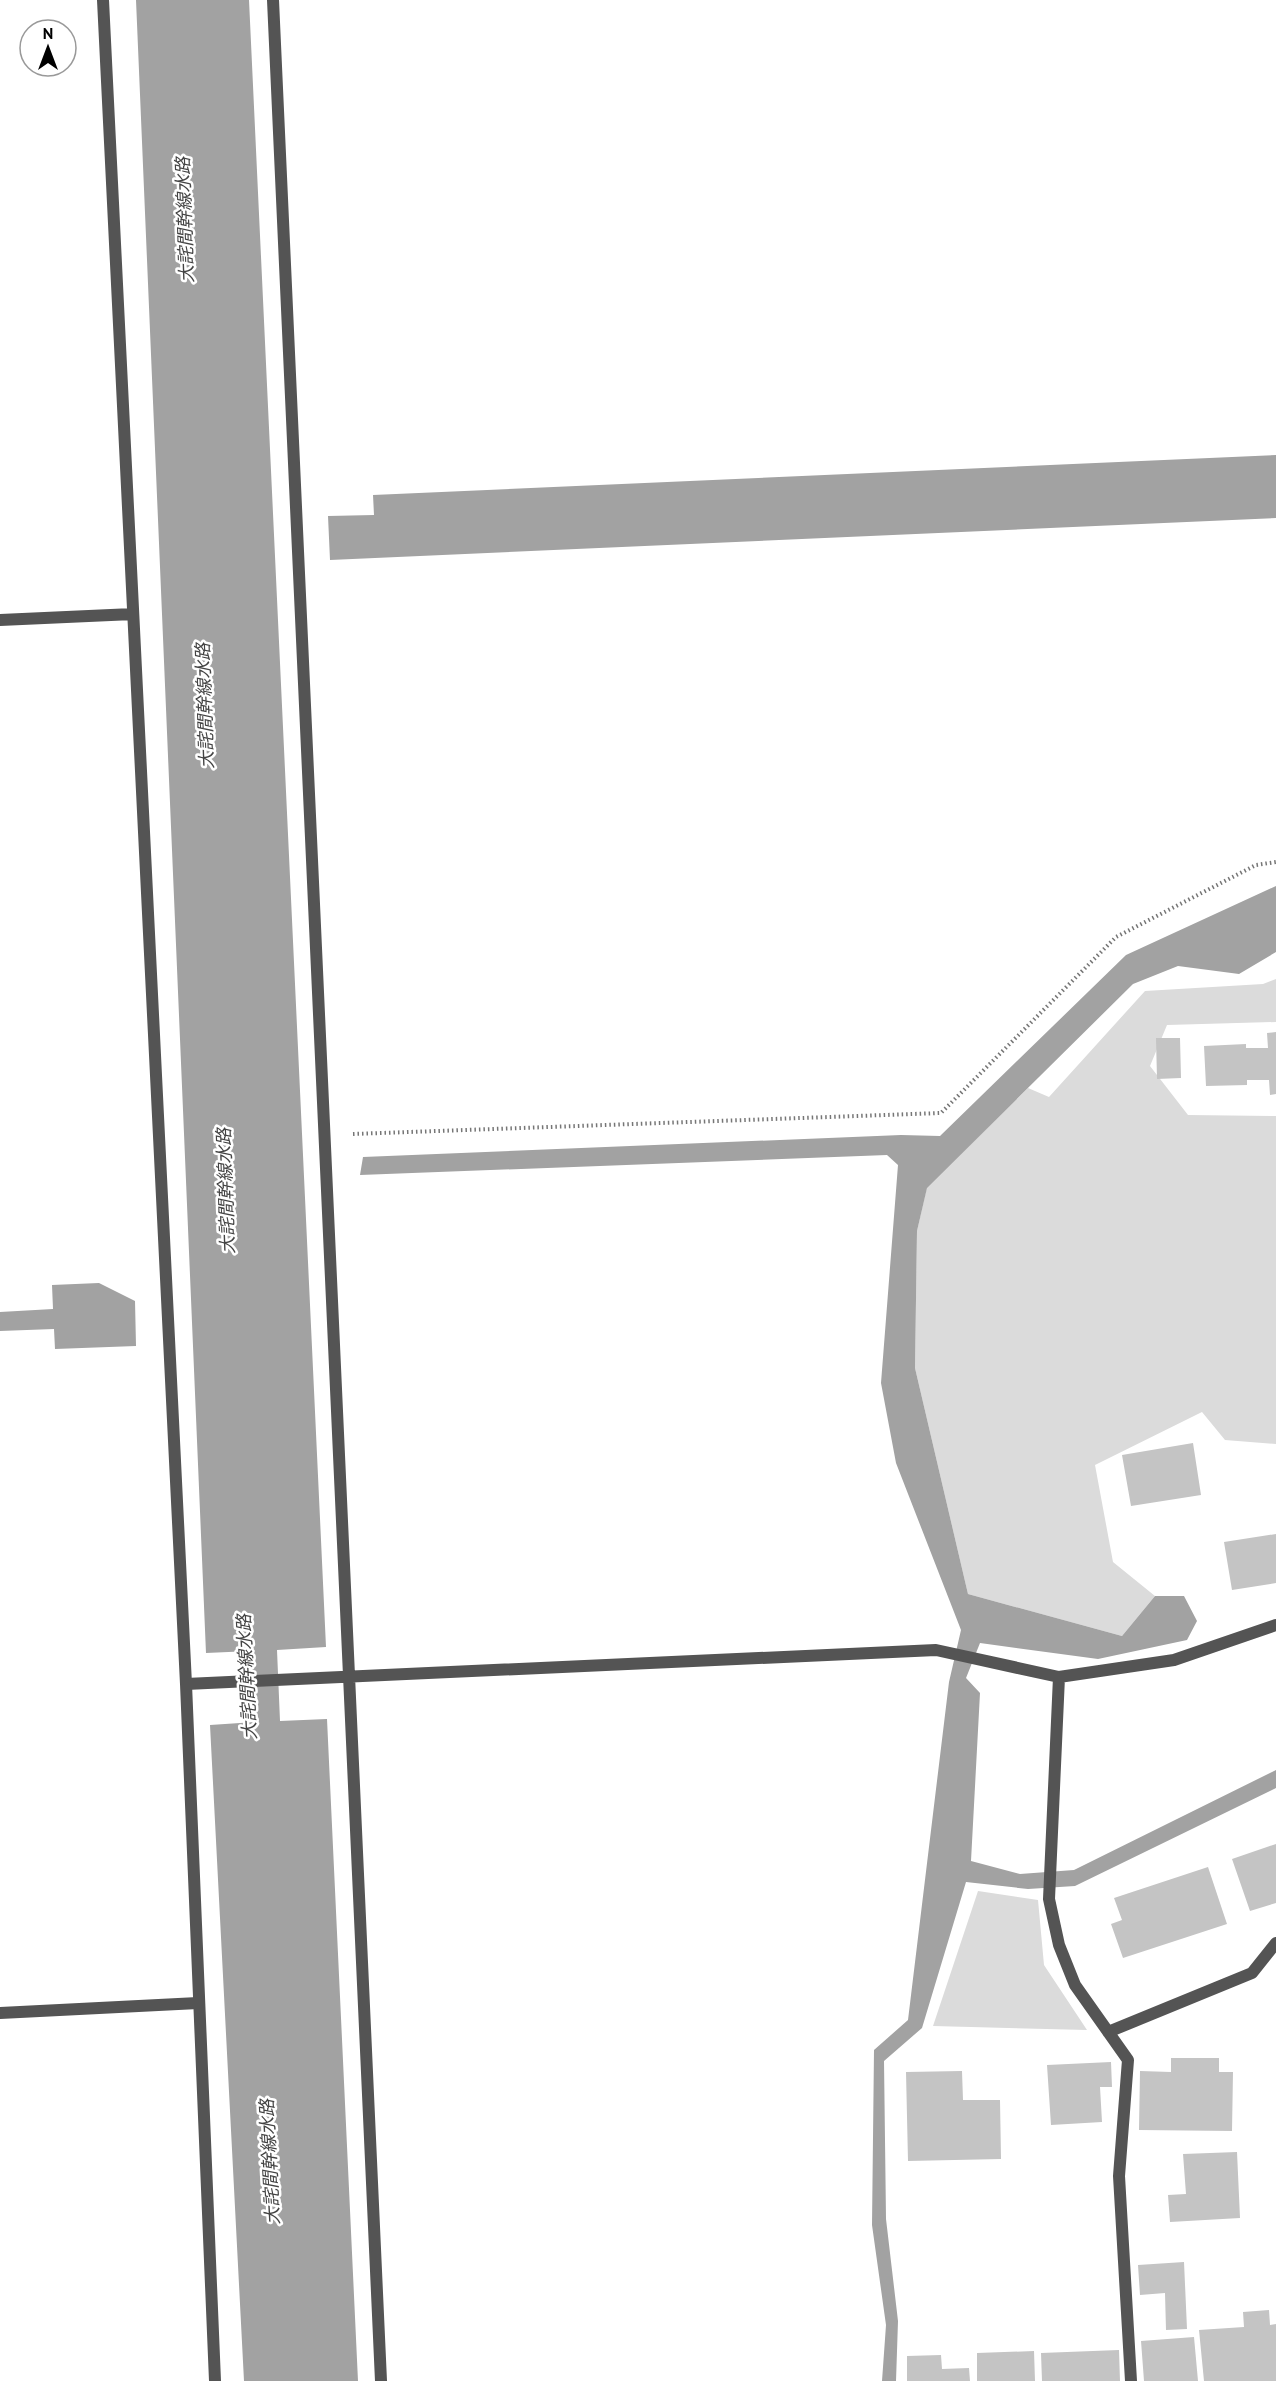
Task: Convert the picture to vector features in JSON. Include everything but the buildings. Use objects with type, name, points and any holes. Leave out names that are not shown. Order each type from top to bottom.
[{"type":"street","points":[[103,0],[186,1684],[215,2381]]},
{"type":"street","points":[[273,0],[325,1135],[347,1678],[381,2381]]},
{"type":"street","points":[[0,620],[133,614]]},
{"type":"street","points":[[186,1684],[297,1681],[936,1650],[1059,1677],[1174,1660],[1276,1625]]},
{"type":"street","points":[[1059,1677],[1049,1899],[1059,1945],[1076,1985],[1128,2060],[1119,2176],[1131,2381]]},
{"type":"street","points":[[1108,2032],[1252,1973],[1276,1943]]},
{"type":"street","points":[[0,2013],[198,2003]]},
{"type":"path","points":[[325,1135],[941,1113],[1116,937],[1256,865],[1276,862]]},
{"type":"shaded area","points":[[1276,979],[1276,1022],[1167,1025],[1150,1066],[1188,1115],[1276,1116],[1276,1444],[1225,1440],[1202,1412],[1095,1465],[1113,1562],[1155,1596],[1122,1636],[968,1594],[915,1368],[917,1231],[927,1187],[1028,1088],[1049,1097],[1145,991],[1263,984]]},
{"type":"shaded area","points":[[978,1891],[1038,1900],[1044,1965],[1087,2030],[933,2026]]},
{"type":"water","name":"大詫間幹線水路","points":[[136,0],[249,0],[326,1647],[277,1650],[280,1721],[327,1719],[358,2381],[244,2381],[210,1725],[255,1722],[251,1651],[206,1653]]},
{"type":"water","points":[[1276,455],[1276,518],[330,560],[328,516],[374,515],[373,495]]},
{"type":"water","points":[[1276,886],[1276,952],[1239,974],[1178,966],[1133,984],[927,1188],[917,1231],[915,1368],[968,1594],[1122,1636],[1155,1596],[1184,1596],[1197,1621],[1187,1640],[1098,1659],[980,1643],[966,1678],[980,1693],[971,1861],[1020,1874],[1074,1870],[1276,1770],[1276,1788],[1075,1886],[1028,1889],[966,1882],[922,2028],[884,2061],[886,2219],[898,2321],[896,2381],[882,2381],[886,2325],[872,2225],[874,2050],[908,2020],[949,1682],[961,1630],[896,1463],[881,1383],[898,1165],[887,1155],[360,1175],[363,1157],[901,1135],[940,1136],[1126,955]]},
{"type":"water","points":[[99,1283],[135,1301],[136,1346],[55,1349],[54,1329],[0,1331],[0,1312],[53,1309],[52,1285]]}]
